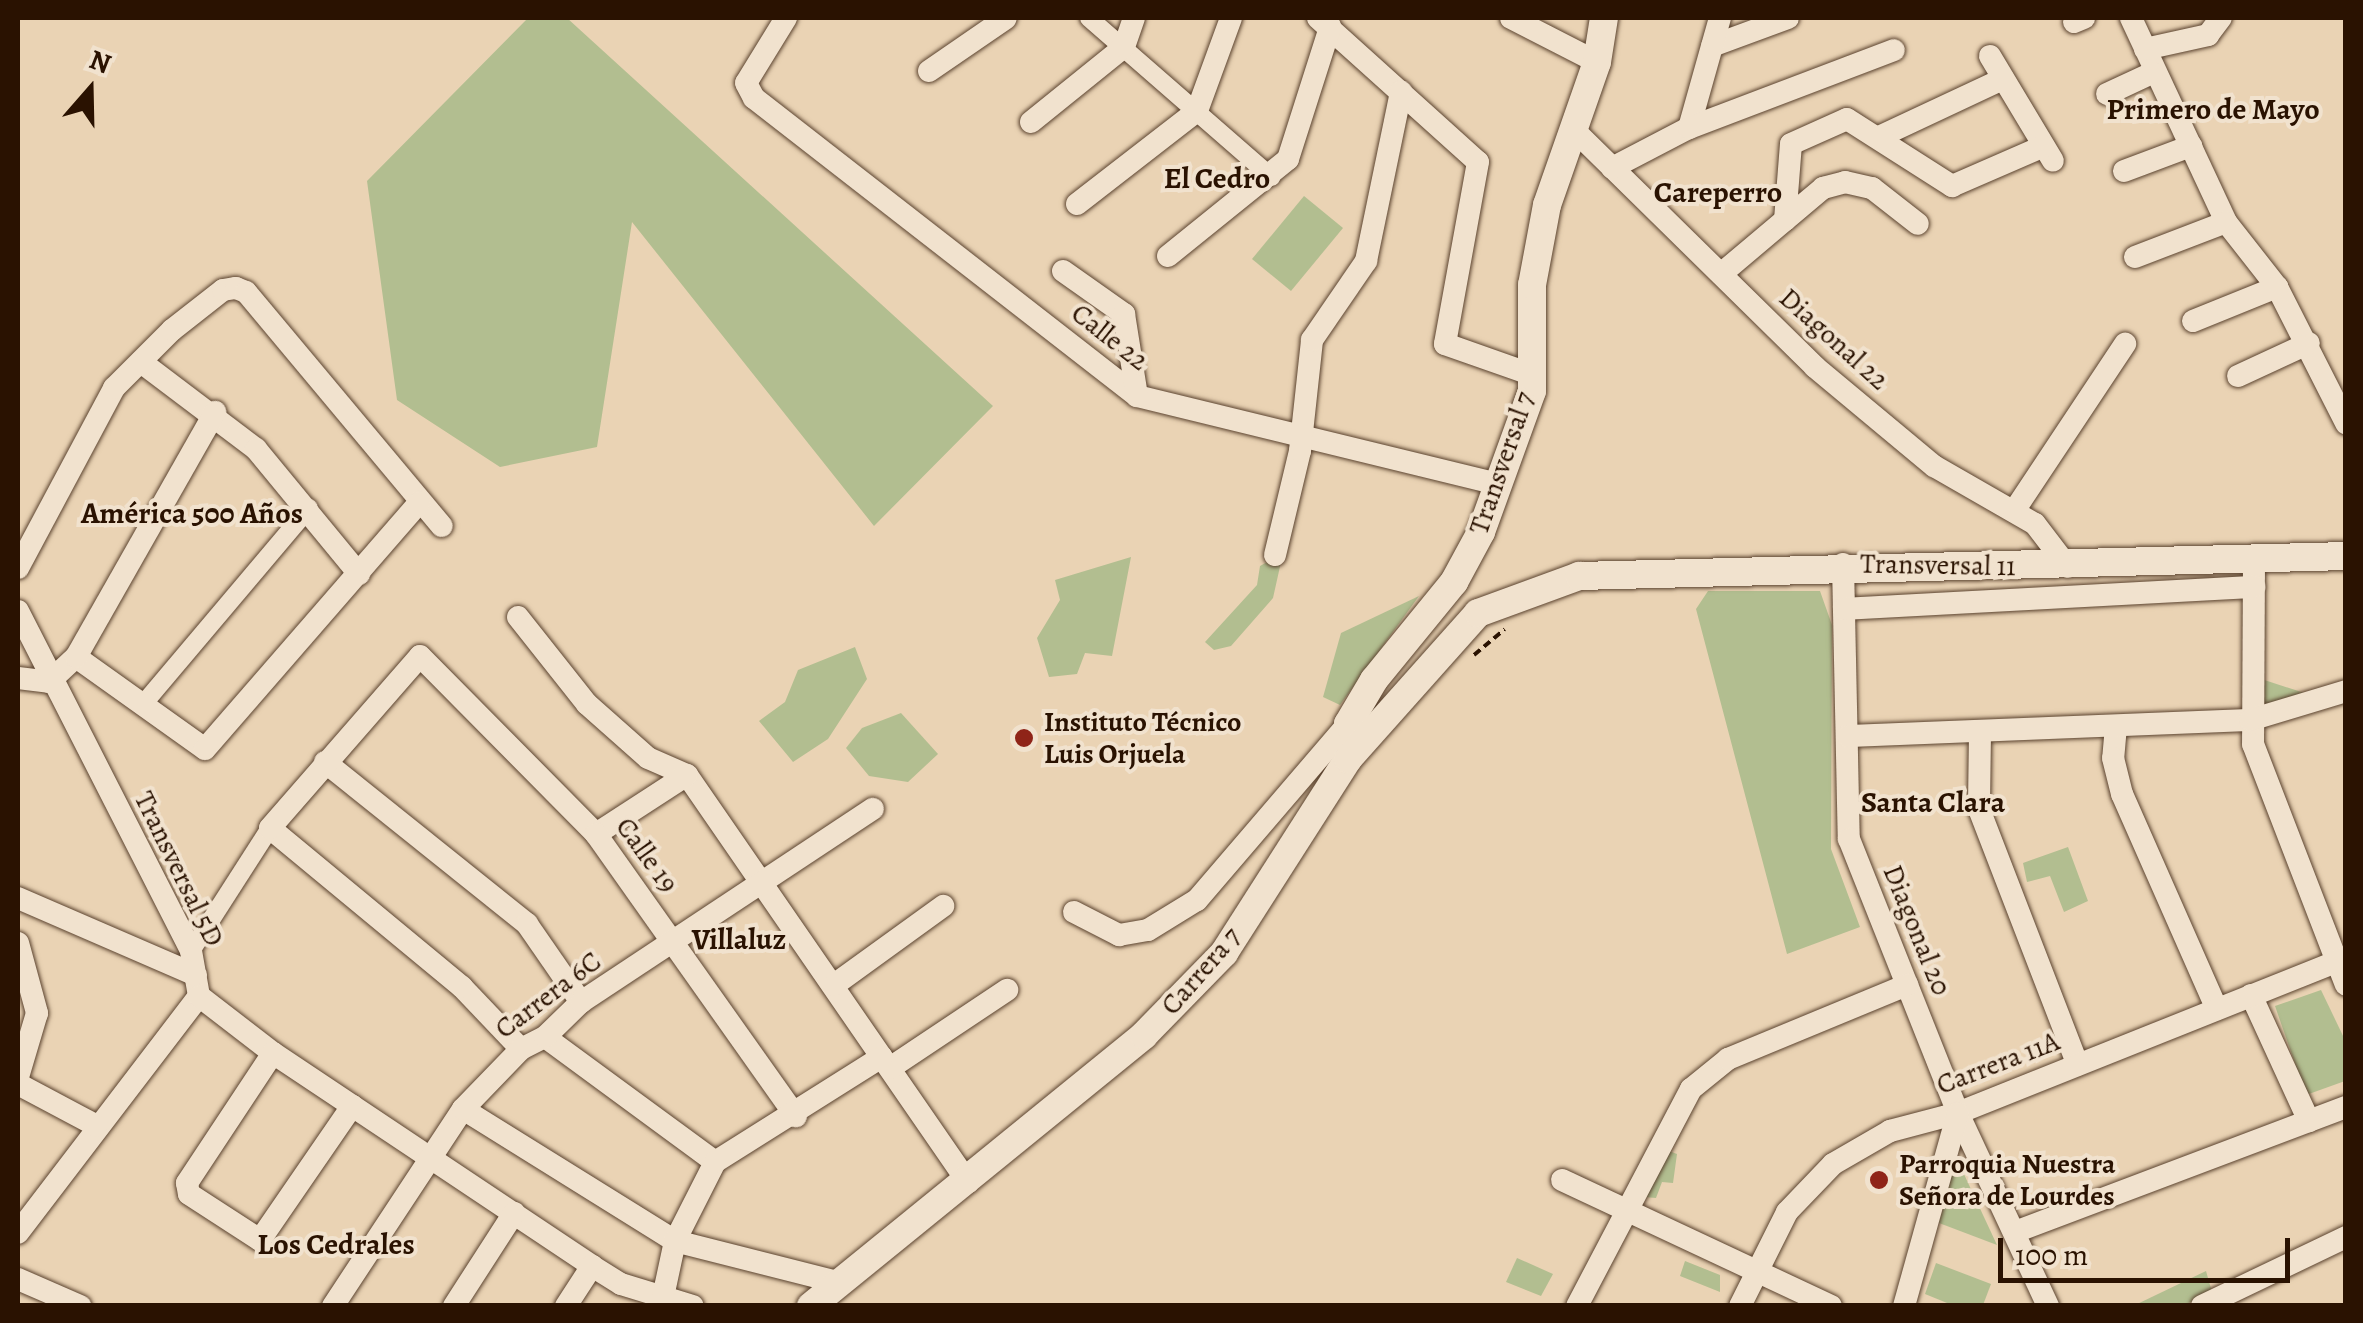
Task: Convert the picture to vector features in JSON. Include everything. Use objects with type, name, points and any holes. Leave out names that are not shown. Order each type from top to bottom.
[{"type":"street","name":"Calle 22","points":[[786,18],[746,83],[754,98],[1136,396],[1496,484]]},
{"type":"street","points":[[929,71],[1006,18]]},
{"type":"street","points":[[1089,18],[1270,177]]},
{"type":"street","points":[[1032,122],[1124,47],[1134,18]]},
{"type":"street","points":[[1077,204],[1197,112],[1231,18]]},
{"type":"street","points":[[1512,18],[1597,62]]},
{"type":"street","name":"Transversal 7","points":[[1348,724],[1374,680],[1454,582],[1482,532],[1532,391],[1535,269],[1547,206],[1597,62],[1604,18]]},
{"type":"street","points":[[1688,128],[1720,18]]},
{"type":"street","points":[[1712,46],[1788,18]]},
{"type":"street","points":[[2131,18],[2152,73],[2192,146],[2226,222],[2277,287],[2309,343],[2346,423]]},
{"type":"street","points":[[2145,49],[2208,35],[2221,18]]},
{"type":"street","points":[[1168,256],[1288,160],[1324,22],[1478,162],[1445,344],[1530,374]]},
{"type":"street","points":[[1612,168],[1688,128],[1894,50]]},
{"type":"street","points":[[1785,220],[1792,144],[1848,119],[1952,186],[2048,154],[1990,56]]},
{"type":"street","points":[[2107,94],[2152,73]]},
{"type":"street","points":[[1880,137],[2003,79]]},
{"type":"street","points":[[1275,555],[1312,340],[1366,261],[1401,92]]},
{"type":"street","name":"Diagonal 22","points":[[1575,131],[1815,367],[1934,466],[2036,524],[2068,566]]},
{"type":"street","points":[[2124,171],[2192,146]]},
{"type":"street","points":[[1722,274],[1823,188],[1845,182],[1872,188],[1918,224]]},
{"type":"street","points":[[2135,258],[2226,222]]},
{"type":"street","points":[[1063,272],[1124,314],[1136,396]]},
{"type":"street","points":[[2194,321],[2277,287]]},
{"type":"street","points":[[18,568],[114,388],[172,330],[223,290],[236,288],[246,292],[442,526]]},
{"type":"street","points":[[2238,376],[2309,343]]},
{"type":"street","points":[[2014,511],[2125,344]]},
{"type":"street","points":[[141,362],[214,412],[309,508],[358,574]]},
{"type":"street","points":[[18,678],[48,682],[76,657],[214,412]]},
{"type":"street","points":[[76,657],[145,702],[205,749],[420,502]]},
{"type":"street","points":[[145,702],[309,508]]},
{"type":"street","name":"Transversal 11","points":[[1532,588],[1579,576],[1843,564],[2068,566],[2254,575],[2346,556]]},
{"type":"street","name":"Diagonal 20","points":[[1843,564],[1849,839],[1958,1113],[2048,1306]]},
{"type":"street","points":[[1844,609],[2254,575],[2250,720],[2266,782],[2341,960],[2346,985]]},
{"type":"street","name":"Carrera 7","points":[[812,1306],[1144,1036],[1224,954],[1348,759],[1478,614],[1532,588]]},
{"type":"street","name":"Transversal 5D","points":[[18,611],[48,682],[191,952],[198,985]]},
{"type":"street","points":[[518,617],[588,704],[648,758],[687,774],[968,1182]]},
{"type":"street","name":"Calle 19","points":[[324,762],[420,656],[596,834],[796,1116]]},
{"type":"street","points":[[1848,736],[2250,720],[2346,691]]},
{"type":"street","points":[[1348,724],[1348,759]]},
{"type":"street","points":[[1074,912],[1119,934],[1148,930],[1197,900],[1348,724]]},
{"type":"street","points":[[2116,726],[2113,758],[2122,794],[2218,1009]]},
{"type":"street","points":[[1980,733],[1979,809],[2078,1065]]},
{"type":"street","points":[[191,952],[270,828],[324,762],[527,924],[581,1002]]},
{"type":"street","points":[[596,834],[687,774]]},
{"type":"street","name":"Carrera 6C","points":[[333,1306],[463,1109],[521,1049],[545,1037],[581,1002],[873,809]]},
{"type":"street","points":[[270,828],[462,988],[521,1049]]},
{"type":"street","points":[[18,898],[198,985],[273,1053],[592,1266],[618,1295],[663,1297],[693,1306]]},
{"type":"street","points":[[834,984],[943,906]]},
{"type":"street","points":[[18,943],[37,1013],[18,1080],[97,1126]]},
{"type":"street","name":"Carrera 11A","points":[[1740,1306],[1787,1212],[1833,1164],[1890,1131],[1958,1113],[2341,960]]},
{"type":"street","points":[[18,1233],[198,985]]},
{"type":"street","points":[[1577,1306],[1691,1089],[1728,1059],[1907,985]]},
{"type":"street","points":[[663,1297],[674,1241],[715,1162],[1007,990]]},
{"type":"street","points":[[2252,995],[2309,1121]]},
{"type":"street","points":[[545,1037],[715,1162]]},
{"type":"street","points":[[273,1053],[185,1189],[260,1240],[352,1106]]},
{"type":"street","points":[[2015,1232],[2346,1107]]},
{"type":"street","points":[[463,1109],[674,1241],[837,1282]]},
{"type":"street","points":[[1904,1306],[1958,1113]]},
{"type":"street","points":[[1562,1180],[1831,1306]]},
{"type":"street","points":[[454,1306],[514,1213]]},
{"type":"street","points":[[2202,1306],[2346,1237]]},
{"type":"street","points":[[566,1306],[592,1266]]},
{"type":"street","points":[[18,1279],[80,1306]]},
{"type":"path","points":[[1469,659],[1519,621]]},
{"type":"green space","points":[[528,18],[567,18],[993,406],[874,526],[632,222],[597,447],[500,467],[397,400],[367,181]]},
{"type":"green space","points":[[1304,196],[1343,228],[1291,291],[1252,259]]},
{"type":"green space","points":[[1283,553],[1273,598],[1231,646],[1214,650],[1205,642],[1257,585],[1260,566]]},
{"type":"green space","points":[[1131,557],[1112,656],[1085,653],[1077,674],[1049,677],[1037,638],[1060,600],[1055,580]]},
{"type":"green space","points":[[1708,591],[1820,591],[1832,625],[1831,849],[1860,927],[1787,954],[1696,609]]},
{"type":"green space","points":[[1419,596],[1340,705],[1323,697],[1341,633]]},
{"type":"green space","points":[[855,647],[867,679],[828,739],[793,762],[759,721],[785,702],[798,670]]},
{"type":"green space","points":[[2249,675],[2323,699],[2250,720]]},
{"type":"green space","points":[[901,713],[938,754],[908,782],[869,776],[846,748],[862,728]]},
{"type":"green space","points":[[2068,847],[2088,901],[2064,912],[2050,876],[2027,882],[2023,863]]},
{"type":"green space","points":[[2321,990],[2345,1040],[2345,1081],[2306,1095],[2275,1006]]},
{"type":"green space","points":[[1669,1151],[1677,1154],[1673,1183],[1662,1182],[1656,1198],[1644,1197]]},
{"type":"green space","points":[[1956,1157],[1997,1245],[1939,1223]]},
{"type":"green space","points":[[1517,1258],[1553,1274],[1541,1296],[1506,1282]]},
{"type":"green space","points":[[1685,1261],[1720,1275],[1720,1292],[1680,1276]]},
{"type":"green space","points":[[1936,1263],[1991,1284],[1983,1305],[1952,1305],[1925,1294]]},
{"type":"green space","points":[[2206,1271],[2212,1292],[2184,1305],[2133,1306]]},
{"type":"place","name":"Instituto Técnico Luis Orjuela","points":[[1024,738]]},
{"type":"place","name":"Parroquia Nuestra Señora de Lourdes","points":[[1879,1180]]},
{"type":"district","name":"Primero de Mayo","points":[[2213,109]]},
{"type":"district","name":"El Cedro","points":[[1217,178]]},
{"type":"district","name":"Careperro","points":[[1718,192]]},
{"type":"district","name":"América 500 Años","points":[[192,513]]},
{"type":"district","name":"Santa Clara","points":[[1933,802]]},
{"type":"district","name":"Villaluz","points":[[739,939]]},
{"type":"district","name":"Los Cedrales","points":[[336,1244]]}]
